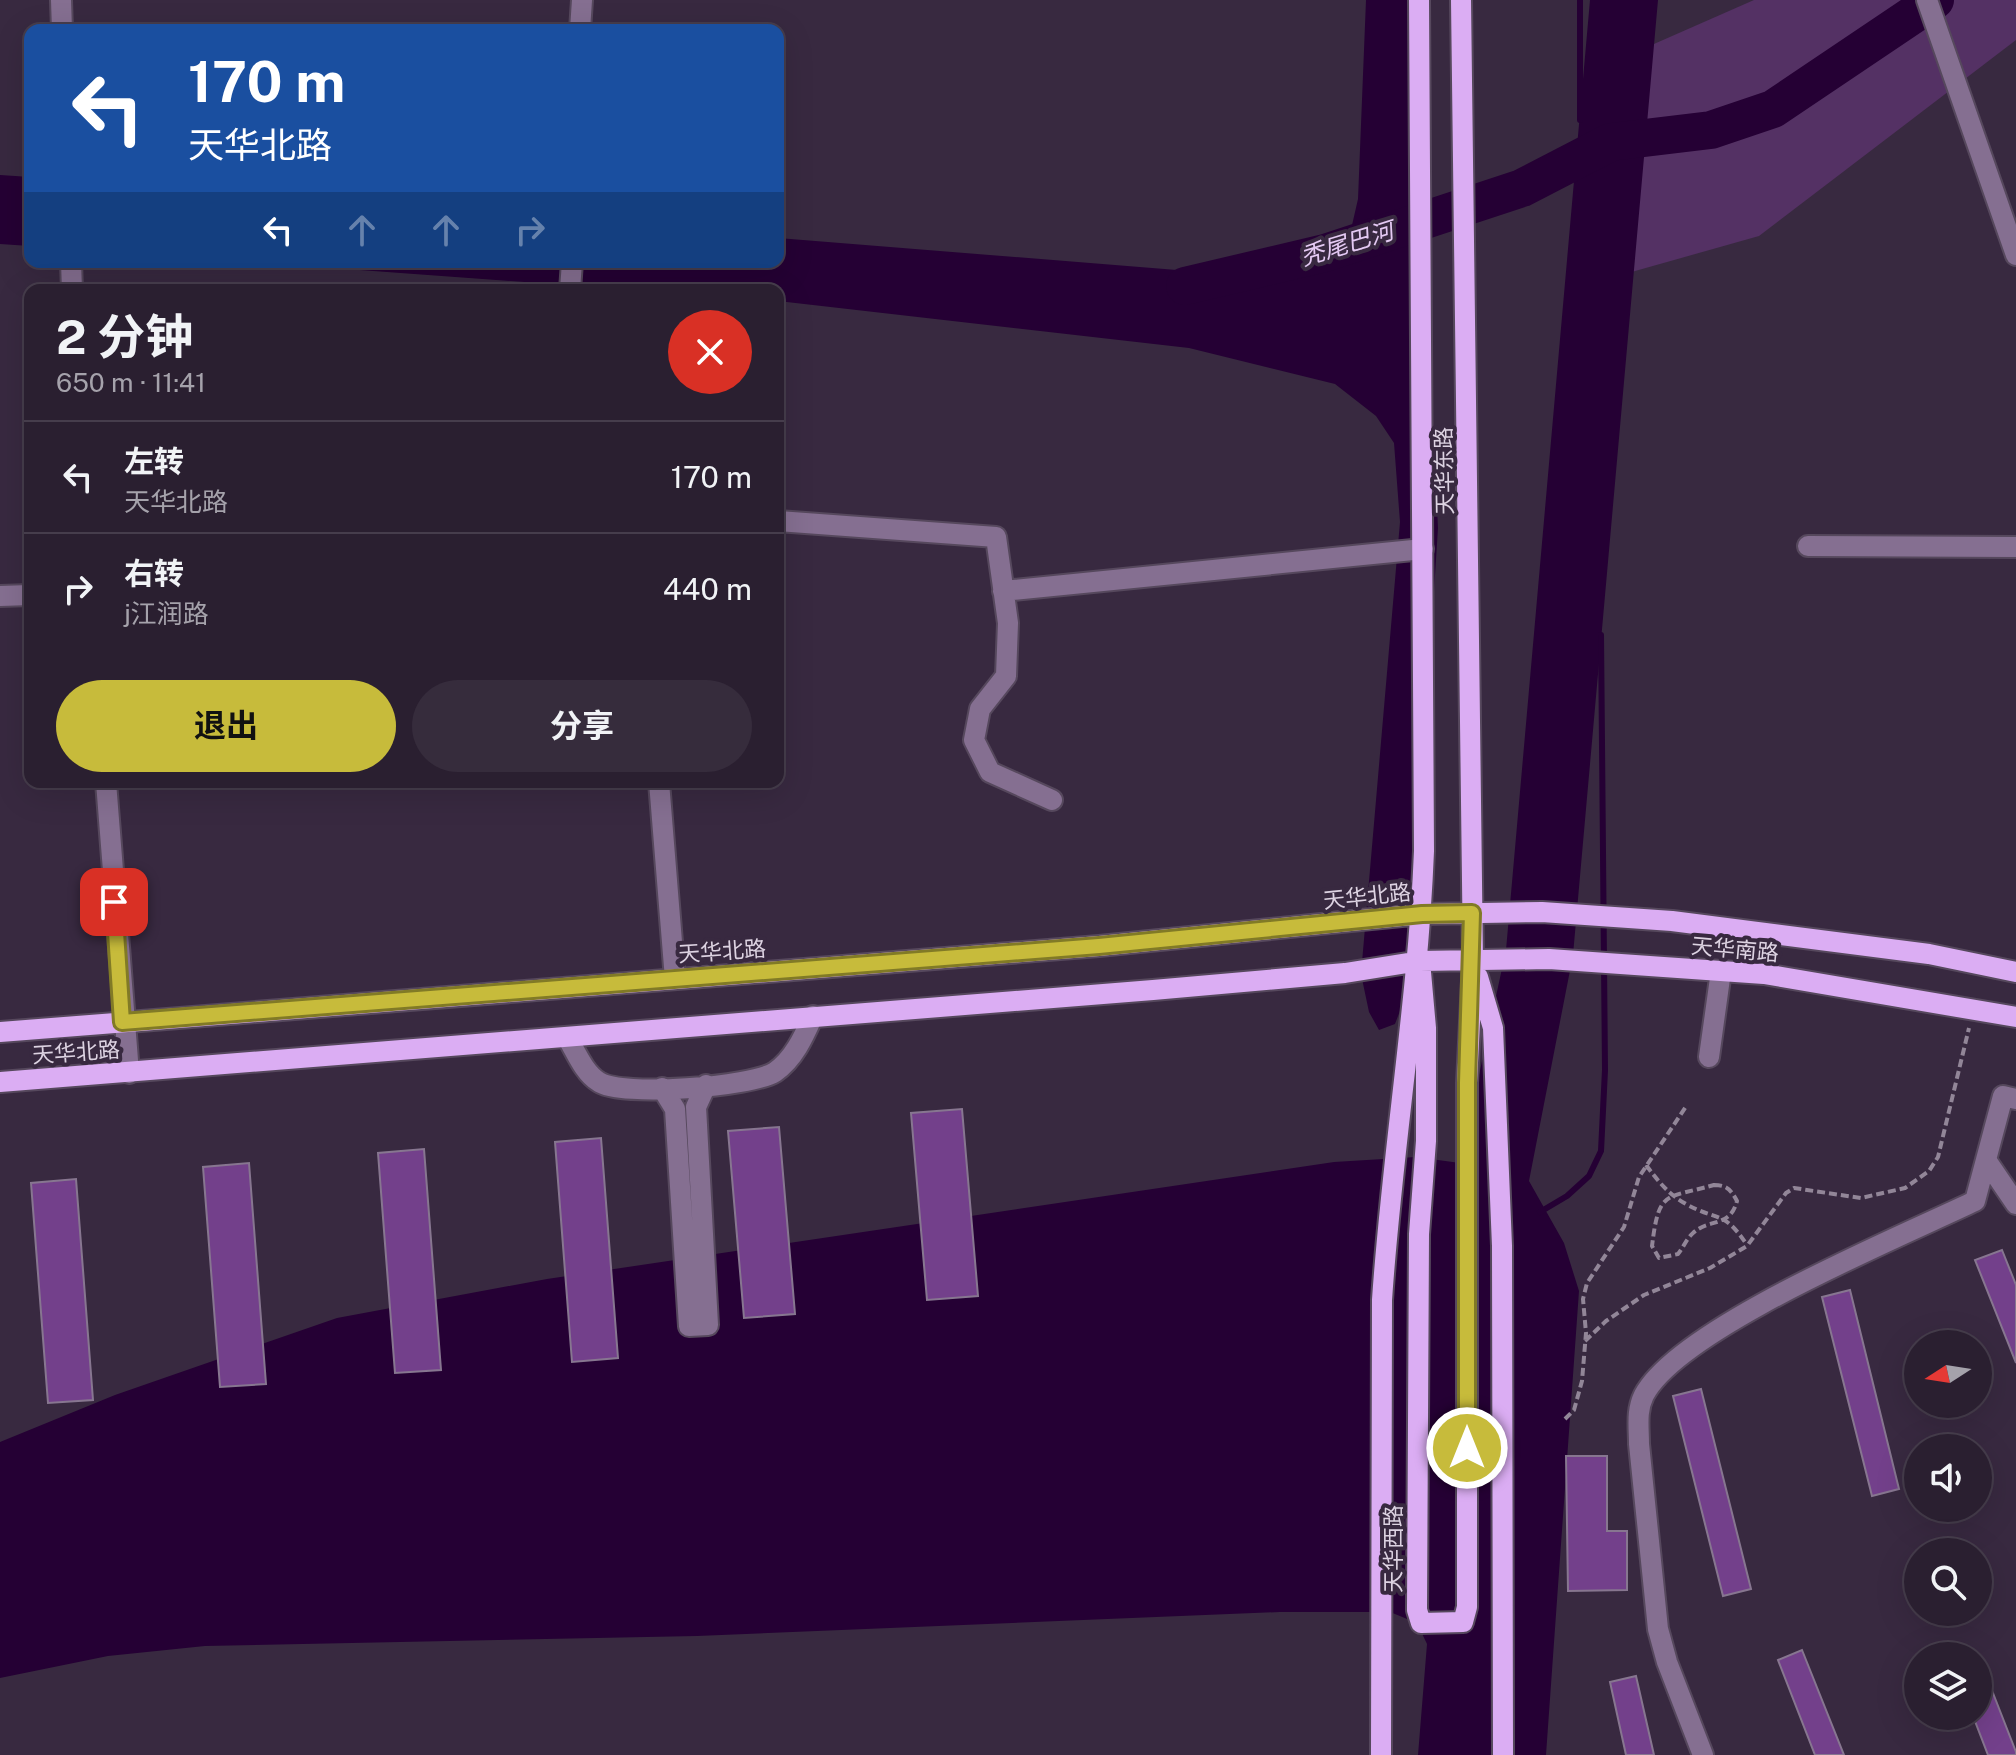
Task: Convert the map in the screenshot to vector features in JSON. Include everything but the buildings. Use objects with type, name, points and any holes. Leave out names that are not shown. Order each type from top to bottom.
[{"type":"main road","name":"天华东路","points":[[1419,0],[1423,549],[1421,940]]},
{"type":"main road","name":"天华东路","points":[[1461,0],[1473,951]]},
{"type":"main road","name":"天华南路","points":[[1447,914],[1542,912],[1672,921],[1929,954],[2016,972]]},
{"type":"main road","name":"天华北路","points":[[0,1032],[1099,946],[1447,914]]},
{"type":"main road","name":"天华西路","points":[[1381,1755],[1379,1376],[1387,1225],[1421,940]]},
{"type":"main road","name":"天华南路","points":[[1446,961],[1473,951],[1721,971],[1866,989],[2016,1017]]},
{"type":"main road","name":"天华西路","points":[[1420,961],[1426,1028],[1426,1141],[1419,1234],[1418,1620],[1426,1624],[1458,1623],[1466,1616],[1467,1098],[1473,951]]},
{"type":"main road","points":[[1473,951],[1493,1028],[1502,1246],[1503,1755]]},
{"type":"main road","name":"天华北路","points":[[0,1082],[1345,973],[1420,961],[1446,961]]},
{"type":"street","points":[[61,0],[62,24]]},
{"type":"street","points":[[580,24],[582,0]]},
{"type":"street","points":[[1927,0],[2016,255]]},
{"type":"street","points":[[784,521],[996,537],[1008,623],[1006,676],[980,709],[974,740],[990,772],[1052,800]]},
{"type":"street","points":[[1808,546],[2016,547]]},
{"type":"street","points":[[1003,591],[1423,549]]},
{"type":"street","points":[[0,596],[24,595]]},
{"type":"street","points":[[106,788],[122,1022],[129,1073]]},
{"type":"street","points":[[659,788],[675,979]]},
{"type":"street","points":[[1709,1057],[1721,971]]},
{"type":"street","points":[[567,1037],[596,1081],[618,1089],[706,1085],[760,1078],[774,1072],[801,1043],[813,1016]]},
{"type":"street","points":[[662,1088],[675,1109],[689,1326],[708,1325],[696,1107],[706,1085]]},
{"type":"street","points":[[1703,1755],[1667,1662],[1658,1629],[1639,1444],[1638,1413],[1643,1397],[1675,1358],[1765,1302],[1975,1201],[2003,1096],[2016,1099]]},
{"type":"street","points":[[1986,1160],[2016,1204]]},
{"type":"path","points":[[1585,1341],[1606,1321],[1644,1295],[1710,1268],[1747,1246],[1786,1193],[1794,1188],[1861,1198],[1905,1188],[1929,1171],[1938,1157],[1973,1009]]},
{"type":"path","points":[[1565,1419],[1574,1410],[1578,1395],[1585,1341],[1583,1299],[1587,1283],[1624,1227],[1633,1192],[1646,1165],[1687,1105]]},
{"type":"path","points":[[1646,1165],[1671,1194],[1688,1206],[1727,1220],[1747,1246]]},
{"type":"path","points":[[1724,1185],[1737,1201],[1727,1220],[1694,1231],[1678,1254],[1659,1258],[1652,1246],[1659,1205],[1671,1194],[1724,1185]]},
{"type":"shaded area","points":[[1366,0],[1421,0],[1418,105],[1438,528],[1409,987],[1395,1024],[1379,1030],[1369,1012],[1361,974],[1400,522],[1394,443],[1376,416],[1335,384],[1189,348],[784,302],[784,284],[551,284],[332,268],[784,268],[784,238],[1251,276],[1311,272],[1347,247],[1358,199]]},
{"type":"shaded area","points":[[1590,0],[1658,0],[1573,955],[1529,1181],[1564,1243],[1579,1291],[1546,1755],[1418,1755],[1427,1644],[1417,1623],[1390,1612],[1280,1612],[697,1636],[205,1646],[108,1656],[0,1678],[0,1442],[115,1395],[337,1318],[547,1279],[1334,1162],[1416,1157],[1460,1163],[1506,950]]},
{"type":"shaded area","points":[[1754,0],[2016,0],[2016,40],[1759,236],[1621,275],[1613,62]]},
{"type":"shaded area","points":[[0,175],[24,177],[24,246],[0,244]]},
{"type":"waterway","points":[[1580,0],[1580,120]]},
{"type":"waterway","name":"秃尾巴河","points":[[1185,286],[1325,253],[1522,188],[1611,142],[1711,130],[1773,109],[1935,0]]},
{"type":"waterway","points":[[1540,1212],[1567,1196],[1589,1176],[1601,1151],[1605,1070],[1601,635]]},
{"type":"route","points":[[114,902],[122,1022],[1099,946],[1285,930],[1422,914],[1472,913],[1473,961],[1467,1083],[1467,1448]]}]
